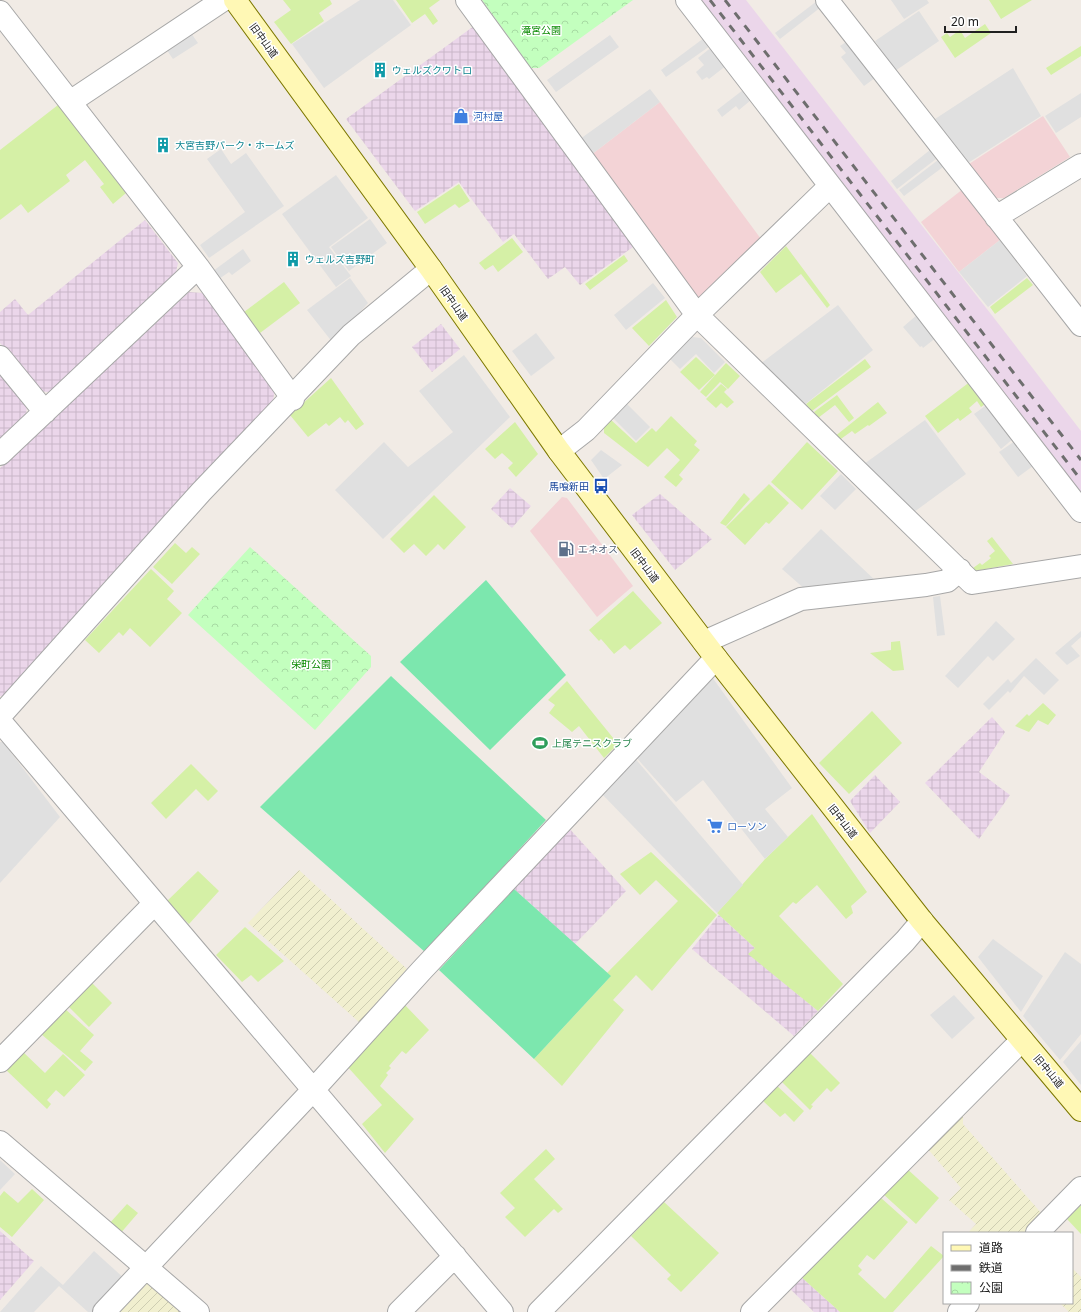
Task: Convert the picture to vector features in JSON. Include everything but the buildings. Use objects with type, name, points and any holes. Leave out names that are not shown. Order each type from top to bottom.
[{"type":"main road","name":"旧中山道","points":[[235,0],[431,269],[559,452],[710,650],[922,921],[1081,1110]]},
{"type":"street","points":[[70,102],[223,0]]},
{"type":"street","points":[[467,0],[697,315],[972,583],[1081,566]]},
{"type":"street","points":[[687,0],[1081,511]]},
{"type":"street","points":[[827,0],[1081,326]]},
{"type":"street","points":[[0,12],[198,267],[292,399]]},
{"type":"street","points":[[996,217],[1081,165]]},
{"type":"street","points":[[559,452],[586,430],[697,315],[830,186]]},
{"type":"street","points":[[0,454],[198,267]]},
{"type":"street","points":[[0,716],[69,637],[201,492],[292,399],[351,335],[431,269]]},
{"type":"street","points":[[0,357],[45,412]]},
{"type":"street","points":[[104,1312],[314,1089],[710,650],[801,599],[926,585],[947,581],[960,570]]},
{"type":"street","points":[[0,721],[502,1312]]},
{"type":"street","points":[[0,1061],[154,904]]},
{"type":"street","points":[[539,1312],[878,969],[922,921]]},
{"type":"street","points":[[752,1312],[1022,1040]]},
{"type":"street","points":[[0,1142],[198,1312]]},
{"type":"street","points":[[1038,1232],[1081,1188]]},
{"type":"street","points":[[399,1312],[455,1256]]},
{"type":"street","points":[[959,1312],[967,1304]]},
{"type":"shaded area","points":[[360,0],[393,0],[411,25],[324,88],[292,44]]},
{"type":"shaded area","points":[[694,0],[746,0],[1001,327],[1081,431],[1081,498]]},
{"type":"shaded area","points":[[891,0],[927,0],[929,3],[904,19]]},
{"type":"shaded area","points":[[817,1],[821,7],[780,39],[775,33]]},
{"type":"shaded area","points":[[919,11],[939,41],[895,71],[875,41]]},
{"type":"shaded area","points":[[474,26],[633,247],[580,285],[565,267],[548,279],[514,234],[503,242],[459,182],[415,211],[346,119]]},
{"type":"shaded area","points":[[191,33],[198,43],[173,59],[166,49]]},
{"type":"shaded area","points":[[610,35],[619,47],[556,92],[547,80]]},
{"type":"shaded area","points":[[704,38],[710,46],[666,77],[661,70]]},
{"type":"shaded area","points":[[846,42],[875,78],[864,86],[841,57],[846,53],[840,46]]},
{"type":"shaded area","points":[[713,46],[727,65],[709,79],[707,77],[702,80],[696,72],[704,65],[698,58]]},
{"type":"shaded area","points":[[1013,68],[1041,116],[968,163],[935,119]]},
{"type":"shaded area","points":[[650,89],[660,102],[591,155],[580,139]]},
{"type":"shaded area","points":[[743,90],[751,100],[739,110],[736,106],[722,117],[717,110]]},
{"type":"shaded area","points":[[1081,93],[1081,117],[1056,133],[1045,116]]},
{"type":"shaded area","points":[[660,102],[761,239],[699,302],[591,155]]},
{"type":"shaded area","points":[[1043,116],[1070,157],[1004,198],[996,198],[969,164]]},
{"type":"shaded area","points":[[221,149],[231,164],[246,153],[284,206],[209,258],[200,245],[245,212],[207,159]]},
{"type":"shaded area","points":[[930,150],[936,159],[897,189],[891,181]]},
{"type":"shaded area","points":[[938,160],[943,167],[904,196],[899,190]]},
{"type":"shaded area","points":[[336,175],[368,218],[329,247],[351,276],[336,287],[282,214]]},
{"type":"shaded area","points":[[963,189],[1000,240],[959,272],[921,222]]},
{"type":"shaded area","points":[[370,219],[387,243],[349,271],[331,247]]},
{"type":"shaded area","points":[[145,220],[178,263],[175,276],[53,393],[41,391],[0,343],[0,312],[15,299],[28,315]]},
{"type":"shaded area","points":[[1000,240],[1027,276],[988,307],[959,272]]},
{"type":"shaded area","points":[[243,249],[251,261],[232,275],[229,272],[219,279],[213,271]]},
{"type":"shaded area","points":[[350,278],[368,303],[333,343],[307,310]]},
{"type":"shaded area","points":[[653,283],[665,298],[626,330],[614,315]]},
{"type":"shaded area","points":[[189,292],[202,293],[275,388],[273,401],[5,696],[0,696],[0,468]]},
{"type":"shaded area","points":[[838,305],[873,350],[803,406],[760,364]]},
{"type":"shaded area","points":[[918,314],[937,337],[923,348],[922,346],[920,347],[903,327]]},
{"type":"shaded area","points":[[441,324],[460,349],[432,372],[412,347]]},
{"type":"shaded area","points":[[536,333],[555,358],[531,376],[512,351]]},
{"type":"shaded area","points":[[692,337],[701,338],[725,362],[714,373],[696,354],[680,369],[670,359]]},
{"type":"shaded area","points":[[464,355],[510,417],[383,539],[335,490],[384,442],[431,491],[408,467],[453,432],[419,391]]},
{"type":"shaded area","points":[[0,372],[27,402],[26,418],[0,441]]},
{"type":"shaded area","points":[[626,403],[650,427],[636,441],[612,417]]},
{"type":"shaded area","points":[[988,404],[1014,438],[1001,449],[974,414]]},
{"type":"shaded area","points":[[925,420],[966,474],[914,512],[864,464]]},
{"type":"shaded area","points":[[1015,441],[1033,466],[1018,477],[999,452]]},
{"type":"shaded area","points":[[601,450],[622,465],[604,479],[591,460]]},
{"type":"shaded area","points":[[841,474],[856,489],[835,510],[820,496]]},
{"type":"shaded area","points":[[510,488],[531,506],[512,528],[491,509]]},
{"type":"shaded area","points":[[660,494],[712,539],[675,570],[632,515]]},
{"type":"shaded area","points":[[562,497],[567,498],[633,586],[597,617],[530,531]]},
{"type":"shaded area","points":[[821,529],[878,583],[807,591],[782,569]]},
{"type":"shaded area","points":[[940,596],[945,635],[937,636],[933,597]]},
{"type":"shaded area","points":[[996,621],[1015,639],[993,661],[988,656],[958,688],[945,676]]},
{"type":"shaded area","points":[[1081,631],[1081,637],[1071,646],[1080,656],[1067,665],[1055,653]]},
{"type":"shaded area","points":[[1036,658],[1059,680],[1044,695],[1024,676],[1010,693],[1008,691],[989,710],[983,704],[1008,679],[1011,683]]},
{"type":"shaded area","points":[[712,677],[792,788],[765,809],[788,837],[765,859],[703,780],[676,802],[634,755]]},
{"type":"shaded area","points":[[992,717],[1005,732],[979,772],[1010,795],[979,839],[925,783]]},
{"type":"shaded area","points":[[0,742],[3,742],[60,817],[0,883]]},
{"type":"shaded area","points":[[633,756],[743,885],[717,913],[601,793]]},
{"type":"shaded area","points":[[875,775],[900,802],[870,833],[850,801]]},
{"type":"shaded area","points":[[568,827],[626,891],[575,944],[514,889]]},
{"type":"shaded area","points":[[299,870],[407,969],[360,1023],[248,923]]},
{"type":"shaded area","points":[[719,915],[755,948],[749,954],[818,1011],[794,1036],[692,949]]},
{"type":"shaded area","points":[[993,939],[1043,976],[1021,1012],[978,957]]},
{"type":"shaded area","points":[[1065,952],[1081,964],[1081,1034],[1060,1060],[1023,1016]]},
{"type":"shaded area","points":[[954,995],[975,1018],[952,1039],[930,1015]]},
{"type":"shaded area","points":[[1081,1041],[1081,1085],[1063,1062]]},
{"type":"shaded area","points":[[963,1114],[963,1124],[1043,1215],[1027,1232],[969,1232],[976,1224],[949,1200],[961,1188],[927,1148]]},
{"type":"shaded area","points":[[0,1160],[15,1174],[0,1190]]},
{"type":"shaded area","points":[[0,1231],[34,1261],[0,1300]]},
{"type":"shaded area","points":[[94,1251],[126,1280],[96,1312],[88,1312],[59,1286],[34,1312],[0,1312],[41,1266],[63,1285]]},
{"type":"shaded area","points":[[1073,1269],[1081,1277],[1081,1312],[1069,1312],[1061,1304],[1073,1304]]},
{"type":"shaded area","points":[[799,1275],[840,1312],[814,1312],[788,1287]]},
{"type":"shaded area","points":[[148,1281],[184,1312],[119,1312]]},
{"type":"green space","points":[[283,0],[330,0],[332,4],[319,13],[324,21],[291,44],[274,22],[291,10]]},
{"type":"green space","points":[[396,0],[440,0],[429,8],[438,21],[433,25],[425,14],[412,23]]},
{"type":"green space","name":"滝宮公園","points":[[482,0],[633,0],[539,68],[531,68]]},
{"type":"green space","points":[[989,0],[1032,0],[1001,19]]},
{"type":"green space","points":[[985,24],[991,33],[955,58],[941,37],[947,33],[950,37],[960,30],[965,38]]},
{"type":"green space","points":[[1081,46],[1081,56],[1051,75],[1046,68]]},
{"type":"green space","points":[[58,105],[126,193],[113,204],[100,187],[104,184],[85,160],[66,175],[70,181],[28,213],[21,204],[0,220],[0,150]]},
{"type":"green space","points":[[459,184],[470,201],[459,208],[455,204],[425,224],[417,212]]},
{"type":"green space","points":[[512,238],[523,252],[498,272],[493,265],[485,270],[479,263]]},
{"type":"green space","points":[[786,246],[830,305],[827,308],[801,274],[776,293],[760,272]]},
{"type":"green space","points":[[624,255],[628,261],[590,290],[585,284]]},
{"type":"green space","points":[[1027,278],[1033,285],[995,314],[990,307]]},
{"type":"green space","points":[[284,282],[300,303],[260,333],[244,312]]},
{"type":"green space","points":[[666,300],[677,317],[649,346],[632,328]]},
{"type":"green space","points":[[696,357],[715,375],[699,390],[680,372]]},
{"type":"green space","points":[[865,359],[871,367],[812,411],[806,404]]},
{"type":"green space","points":[[726,363],[740,376],[728,389],[720,382],[706,397],[700,392]]},
{"type":"green space","points":[[331,378],[364,424],[356,430],[348,420],[345,423],[340,417],[329,426],[326,423],[308,437],[290,415]]},
{"type":"green space","points":[[971,381],[988,402],[981,407],[977,401],[969,408],[972,412],[960,421],[958,418],[938,433],[925,416]]},
{"type":"green space","points":[[721,384],[727,389],[724,392],[734,402],[727,408],[721,403],[716,408],[706,399]]},
{"type":"green space","points":[[837,395],[854,418],[849,422],[835,405],[818,418],[814,412]]},
{"type":"green space","points":[[878,402],[887,413],[855,434],[852,431],[838,441],[834,437]]},
{"type":"green space","points":[[671,416],[697,441],[694,445],[700,450],[679,475],[683,479],[676,487],[664,477],[680,460],[667,448],[648,467],[604,433],[604,425],[610,419],[636,443],[652,428],[656,432]]},
{"type":"green space","points":[[515,422],[538,454],[516,477],[508,468],[513,463],[502,453],[495,459],[485,449]]},
{"type":"green space","points":[[807,442],[838,471],[802,510],[771,482]]},
{"type":"green space","points":[[769,484],[789,503],[769,524],[766,522],[745,545],[726,527]]},
{"type":"green space","points":[[744,493],[750,499],[726,526],[720,523]]},
{"type":"green space","points":[[434,495],[466,527],[444,550],[438,544],[426,556],[414,544],[404,553],[390,539]]},
{"type":"green space","points":[[992,537],[1013,564],[975,571],[973,568],[980,563],[982,565],[991,558],[989,556],[995,551],[987,541]]},
{"type":"green space","points":[[175,543],[186,553],[192,547],[200,554],[172,584],[153,567]]},
{"type":"green space","name":"栄町公園","points":[[250,547],[371,656],[371,667],[315,730],[188,615]]},
{"type":"green space","points":[[151,569],[174,591],[167,599],[182,613],[150,647],[130,628],[123,636],[119,632],[99,653],[85,640]]},
{"type":"green space","points":[[486,580],[566,675],[490,750],[400,662]]},
{"type":"green space","points":[[633,591],[662,623],[630,650],[625,645],[614,654],[601,639],[599,641],[589,630]]},
{"type":"green space","points":[[900,641],[904,670],[893,671],[870,653],[891,650],[891,642]]},
{"type":"green space","points":[[391,676],[546,820],[425,952],[260,807]]},
{"type":"green space","points":[[567,681],[618,744],[604,758],[579,726],[572,732],[549,713],[555,705],[548,700]]},
{"type":"green space","points":[[1043,703],[1056,715],[1048,725],[1038,720],[1029,732],[1015,726],[1027,714],[1029,716]]},
{"type":"green space","points":[[872,711],[902,743],[849,794],[819,763]]},
{"type":"green space","points":[[191,764],[218,791],[208,801],[196,789],[166,819],[151,803]]},
{"type":"green space","points":[[812,814],[867,892],[851,906],[853,913],[846,919],[817,885],[796,904],[793,902],[779,916],[843,984],[818,1011],[748,954],[755,948],[717,913],[765,859]]},
{"type":"green space","points":[[651,852],[717,915],[652,991],[636,975],[613,1000],[624,1010],[562,1086],[534,1059],[610,977],[607,973],[678,901],[656,880],[640,895],[620,874]]},
{"type":"green space","points":[[198,871],[219,891],[189,924],[166,902]]},
{"type":"green space","points":[[514,889],[611,976],[534,1059],[439,970]]},
{"type":"green space","points":[[245,927],[284,961],[258,982],[251,975],[242,982],[216,955]]},
{"type":"green space","points":[[92,983],[112,1003],[89,1027],[69,1007]]},
{"type":"green space","points":[[404,1004],[429,1030],[406,1054],[402,1051],[389,1066],[391,1068],[386,1073],[388,1075],[380,1086],[414,1119],[385,1153],[362,1124],[382,1105],[346,1065]]},
{"type":"green space","points":[[64,1008],[94,1035],[80,1051],[93,1062],[85,1071],[41,1034]]},
{"type":"green space","points":[[23,1052],[45,1073],[63,1054],[85,1075],[64,1097],[56,1090],[47,1100],[51,1104],[47,1109],[6,1070]]},
{"type":"green space","points":[[809,1052],[840,1083],[831,1092],[827,1088],[811,1105],[813,1106],[810,1110],[781,1081]]},
{"type":"green space","points":[[775,1084],[804,1111],[794,1122],[785,1113],[780,1117],[761,1099]]},
{"type":"green space","points":[[546,1149],[555,1159],[534,1179],[563,1209],[558,1213],[554,1209],[525,1237],[505,1217],[515,1208],[500,1193]]},
{"type":"green space","points":[[905,1167],[939,1198],[916,1224],[882,1193]]},
{"type":"green space","points":[[32,1189],[44,1200],[12,1237],[0,1227],[0,1196],[4,1191],[18,1203]]},
{"type":"green space","points":[[880,1197],[908,1222],[874,1260],[867,1255],[858,1266],[862,1270],[858,1274],[885,1299],[931,1246],[943,1255],[943,1257],[893,1312],[840,1312],[799,1275]]},
{"type":"green space","points":[[664,1202],[719,1253],[681,1292],[667,1279],[671,1275],[631,1236]]},
{"type":"green space","points":[[127,1204],[138,1213],[119,1235],[108,1225]]},
{"type":"green space","points":[[1081,1205],[1081,1234],[1067,1219]]},
{"type":"railway","points":[[710,0],[1081,480]]},
{"type":"railway","points":[[725,0],[1081,460]]},
{"type":"place","name":"ウェルズクワトロ","points":[[380,70]]},
{"type":"place","name":"河村屋","points":[[461,116]]},
{"type":"place","name":"大宮吉野パーク・ホームズ","points":[[163,145]]},
{"type":"place","name":"ウェルズ吉野町","points":[[293,259]]},
{"type":"place","name":"馬喰新田","points":[[601,486]]},
{"type":"place","name":"エネオス","points":[[566,549]]},
{"type":"place","name":"上尾テニスクラブ","points":[[540,743]]},
{"type":"place","name":"ローソン","points":[[715,826]]}]
